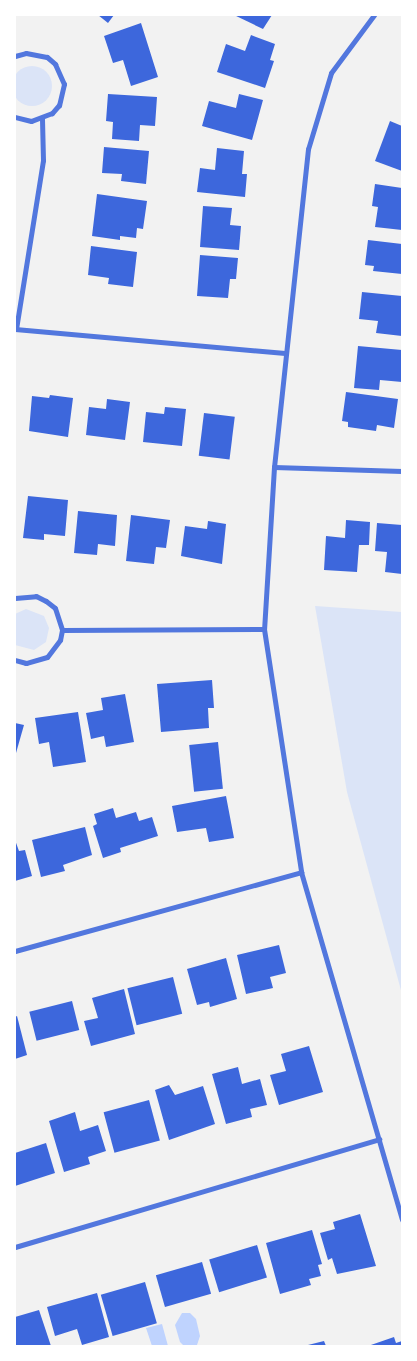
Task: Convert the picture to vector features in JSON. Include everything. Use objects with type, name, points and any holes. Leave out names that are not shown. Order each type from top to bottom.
[{"type":"street","points":[[374,15],[330,73],[308,149],[274,467],[264,629],[301,872],[402,1220]]},
{"type":"street","points":[[15,56],[26,53],[47,57],[61,73],[63,89],[59,105],[42,118],[31,121],[15,117]]},
{"type":"street","points":[[42,118],[43,160],[16,329],[285,353]]},
{"type":"street","points":[[274,467],[402,471]]},
{"type":"street","points":[[15,598],[36,596],[46,601],[60,618],[62,630],[60,640],[47,657],[26,663],[15,660]]},
{"type":"street","points":[[62,630],[264,629]]},
{"type":"street","points":[[15,951],[301,872]]},
{"type":"street","points":[[15,1247],[379,1140]]},
{"type":"shaded area","points":[[32,66],[46,72],[52,86],[46,100],[32,106],[18,100],[12,86],[18,72]]},
{"type":"shaded area","points":[[315,606],[402,612],[402,994],[347,792]]},
{"type":"shaded area","points":[[26,609],[44,616],[49,628],[46,642],[34,650],[15,645],[15,614]]},
{"type":"water","points":[[182,1313],[190,1313],[196,1319],[200,1336],[197,1345],[184,1346],[180,1342],[175,1325]]},
{"type":"water","points":[[162,1324],[168,1346],[152,1346],[146,1328]]},
{"type":"building","points":[[98,15],[114,15],[108,23]]},
{"type":"building","points":[[234,15],[272,15],[263,29]]},
{"type":"building","points":[[141,23],[158,77],[131,86],[123,60],[113,63],[104,36]]},
{"type":"building","points":[[251,35],[275,44],[270,60],[274,61],[265,88],[217,72],[226,44],[245,51]]},
{"type":"building","points":[[108,94],[157,97],[155,126],[140,125],[139,141],[112,139],[113,122],[106,121]]},
{"type":"building","points":[[239,94],[263,100],[252,140],[202,126],[209,101],[236,108]]},
{"type":"building","points":[[390,121],[402,126],[402,171],[375,161]]},
{"type":"building","points":[[104,147],[149,151],[146,184],[121,181],[122,174],[102,173]]},
{"type":"building","points":[[217,148],[244,151],[242,174],[247,174],[245,197],[197,192],[200,168],[215,170]]},
{"type":"building","points":[[375,184],[402,188],[402,230],[375,227],[378,207],[372,206]]},
{"type":"building","points":[[97,194],[147,201],[143,229],[137,228],[136,238],[120,236],[120,240],[92,236]]},
{"type":"building","points":[[203,206],[232,208],[230,225],[241,226],[239,250],[200,247]]},
{"type":"building","points":[[368,240],[402,244],[402,274],[373,271],[374,266],[365,265]]},
{"type":"building","points":[[91,246],[137,252],[133,287],[108,284],[109,278],[88,275]]},
{"type":"building","points":[[200,255],[238,258],[236,279],[230,279],[228,298],[197,296]]},
{"type":"building","points":[[362,292],[402,296],[402,336],[376,333],[378,321],[359,319]]},
{"type":"building","points":[[358,346],[402,350],[402,382],[380,380],[379,390],[354,388]]},
{"type":"building","points":[[346,392],[398,399],[394,428],[377,425],[376,431],[348,427],[348,422],[342,421]]},
{"type":"building","points":[[50,395],[73,398],[68,437],[29,431],[32,396],[49,398]]},
{"type":"building","points":[[107,399],[130,402],[125,440],[86,435],[89,407],[106,409]]},
{"type":"building","points":[[165,407],[186,409],[182,446],[143,442],[146,412],[164,414]]},
{"type":"building","points":[[204,413],[235,417],[230,459],[199,456]]},
{"type":"building","points":[[28,496],[68,500],[65,536],[44,534],[44,540],[23,538]]},
{"type":"building","points":[[78,511],[117,515],[115,546],[98,544],[97,555],[74,553]]},
{"type":"building","points":[[131,515],[170,520],[166,548],[156,547],[154,564],[126,561]]},
{"type":"building","points":[[346,520],[370,522],[369,545],[359,545],[357,572],[324,570],[326,536],[345,538]]},
{"type":"building","points":[[208,521],[226,524],[222,564],[181,556],[185,526],[207,529]]},
{"type":"building","points":[[377,523],[402,525],[402,574],[385,572],[387,552],[375,551]]},
{"type":"building","points":[[212,680],[214,708],[208,708],[209,728],[161,732],[157,684]]},
{"type":"building","points":[[125,694],[134,742],[106,747],[104,736],[91,739],[86,713],[103,710],[101,698]]},
{"type":"building","points":[[78,712],[86,762],[53,767],[49,742],[39,744],[35,718]]},
{"type":"building","points":[[15,723],[24,725],[16,753],[15,753]]},
{"type":"building","points":[[218,742],[223,789],[194,792],[189,745]]},
{"type":"building","points":[[226,796],[234,838],[209,842],[206,828],[177,832],[172,806]]},
{"type":"building","points":[[113,808],[116,818],[136,812],[139,821],[152,817],[158,836],[120,848],[121,852],[103,858],[93,826],[97,824],[94,814]]},
{"type":"building","points":[[85,827],[92,855],[63,865],[65,871],[41,877],[32,840]]},
{"type":"building","points":[[15,840],[19,851],[25,850],[32,876],[15,881]]},
{"type":"building","points":[[279,945],[286,973],[270,977],[273,988],[246,994],[237,955]]},
{"type":"building","points":[[226,958],[237,999],[210,1007],[209,1002],[197,1005],[187,969]]},
{"type":"building","points":[[173,977],[182,1014],[137,1025],[127,988]]},
{"type":"building","points":[[124,989],[135,1034],[91,1046],[84,1021],[98,1018],[92,998]]},
{"type":"building","points":[[72,1001],[79,1030],[37,1041],[29,1012]]},
{"type":"building","points":[[17,1016],[27,1055],[15,1059],[15,1017]]},
{"type":"building","points":[[309,1046],[323,1092],[279,1105],[270,1075],[286,1071],[281,1054]]},
{"type":"building","points":[[238,1067],[242,1084],[260,1079],[267,1105],[250,1109],[252,1117],[226,1124],[212,1074]]},
{"type":"building","points":[[169,1085],[175,1095],[203,1086],[215,1124],[169,1140],[155,1090]]},
{"type":"building","points":[[149,1100],[160,1141],[114,1153],[104,1112]]},
{"type":"building","points":[[75,1112],[80,1131],[98,1125],[106,1151],[88,1157],[90,1164],[64,1172],[49,1121]]},
{"type":"building","points":[[46,1143],[55,1173],[15,1186],[15,1153]]},
{"type":"building","points":[[360,1214],[376,1266],[337,1274],[332,1258],[328,1260],[320,1233],[335,1229],[333,1222]]},
{"type":"building","points":[[312,1230],[322,1264],[318,1265],[321,1276],[309,1279],[311,1285],[280,1294],[266,1243]]},
{"type":"building","points":[[257,1245],[267,1278],[219,1292],[209,1260]]},
{"type":"building","points":[[202,1262],[211,1294],[165,1307],[156,1275]]},
{"type":"building","points":[[145,1282],[157,1323],[113,1336],[101,1295]]},
{"type":"building","points":[[97,1293],[109,1337],[82,1345],[77,1329],[55,1336],[47,1307]]},
{"type":"building","points":[[39,1310],[51,1346],[15,1346],[15,1317]]},
{"type":"building","points":[[394,1337],[396,1343],[402,1341],[402,1346],[368,1346]]},
{"type":"building","points":[[324,1341],[326,1346],[308,1346],[308,1345]]}]
